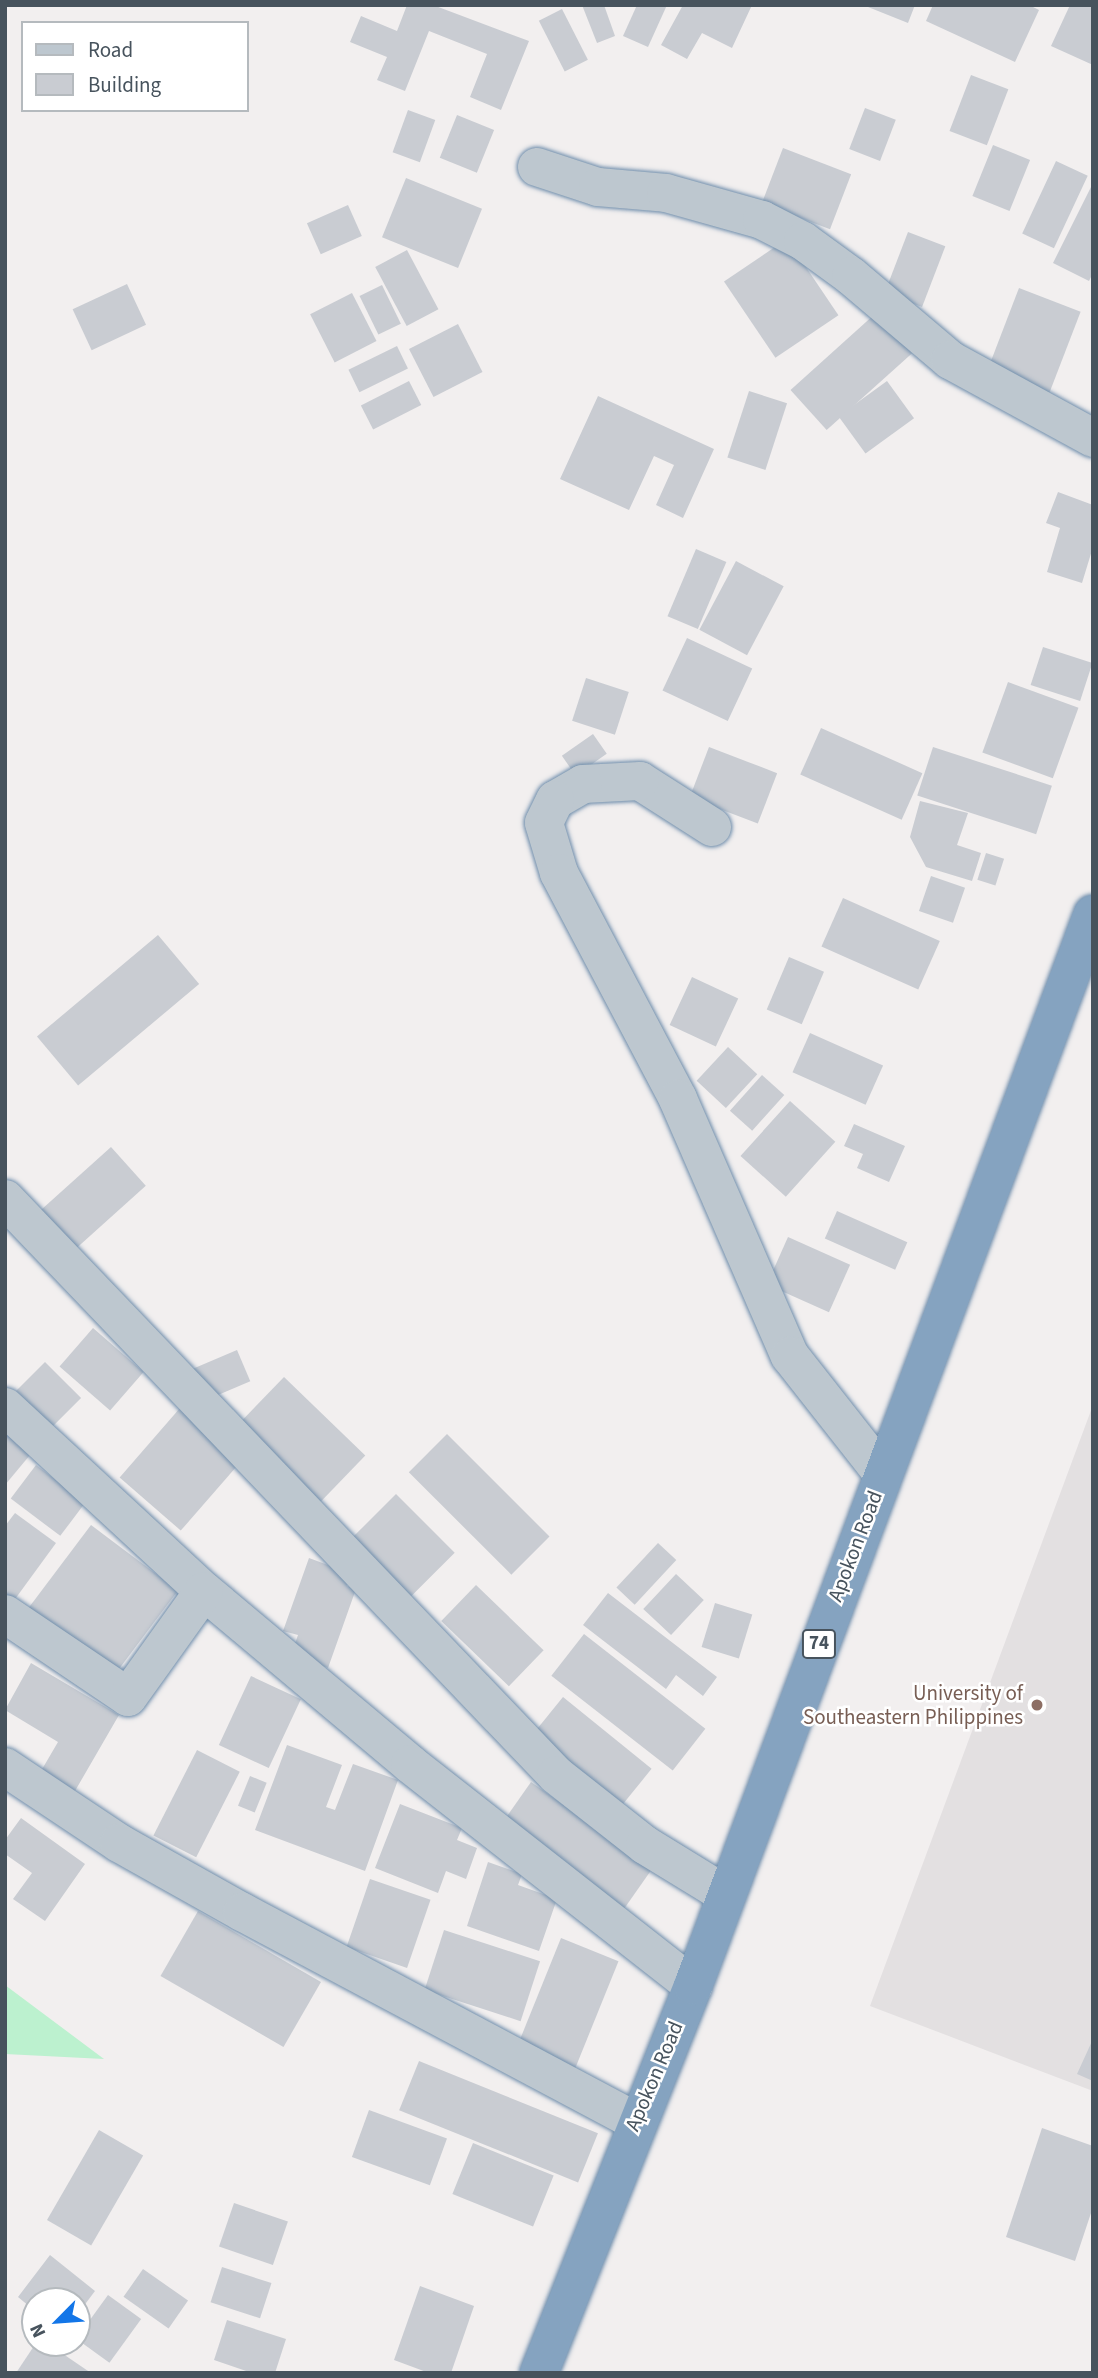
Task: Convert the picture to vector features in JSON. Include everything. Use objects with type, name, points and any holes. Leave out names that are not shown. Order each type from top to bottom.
[{"type":"highway","name":"Apokon Road","points":[[539,2373],[635,2122],[692,1986],[1093,914]]},
{"type":"street","points":[[537,167],[598,187],[666,193],[762,220],[803,241],[851,276],[950,360],[1093,438]]},
{"type":"street","points":[[712,827],[640,781],[583,784],[555,800],[544,823],[558,873],[678,1100],[790,1356],[883,1474]]},
{"type":"street","points":[[5,1199],[556,1775],[645,1845],[725,1895]]},
{"type":"street","points":[[5,1407],[204,1591],[410,1764],[692,1986]]},
{"type":"street","points":[[5,1614],[128,1697],[204,1591]]},
{"type":"street","points":[[5,1767],[208,1893],[635,2122]]},
{"type":"shaded area","name":"University of Southeastern Philippines","points":[[1093,1405],[1093,2091],[870,2006]]},
{"type":"green space","points":[[5,1985],[104,2059],[5,2054]]},
{"type":"building","points":[[407,5],[433,5],[529,41],[501,110],[470,97],[487,54],[429,31],[405,91],[377,80],[387,57],[350,42],[361,16],[397,31]]},
{"type":"building","points":[[582,5],[604,5],[615,36],[597,43]]},
{"type":"building","points":[[637,5],[667,5],[648,47],[623,36]]},
{"type":"building","points":[[683,5],[752,5],[732,48],[702,33],[687,59],[661,45]]},
{"type":"building","points":[[863,5],[915,5],[908,23]]},
{"type":"building","points":[[933,5],[1029,5],[1039,10],[1015,62],[926,21]]},
{"type":"building","points":[[1070,5],[1093,5],[1093,65],[1051,46]]},
{"type":"building","points":[[562,9],[588,60],[565,72],[539,21]]},
{"type":"building","points":[[971,75],[1008,89],[987,145],[949,131]]},
{"type":"building","points":[[865,108],[896,120],[880,161],[849,149]]},
{"type":"building","points":[[408,110],[435,120],[420,162],[393,152]]},
{"type":"building","points":[[457,115],[494,130],[477,173],[440,158]]},
{"type":"building","points":[[993,145],[1030,160],[1009,211],[972,196]]},
{"type":"building","points":[[783,148],[851,174],[830,229],[762,203]]},
{"type":"building","points":[[1056,161],[1088,176],[1054,248],[1022,234]]},
{"type":"building","points":[[406,178],[482,209],[458,268],[382,237]]},
{"type":"building","points":[[1091,187],[1093,273],[1089,281],[1053,263]]},
{"type":"building","points":[[348,205],[362,236],[321,254],[307,223]]},
{"type":"building","points":[[908,232],[945,246],[922,307],[885,293]]},
{"type":"building","points":[[787,239],[838,315],[775,358],[724,281]]},
{"type":"building","points":[[407,250],[438,309],[407,326],[375,267]]},
{"type":"building","points":[[127,284],[146,325],[92,350],[73,309]]},
{"type":"building","points":[[382,285],[401,324],[378,335],[360,296]]},
{"type":"building","points":[[1019,288],[1081,312],[1049,393],[988,369]]},
{"type":"building","points":[[352,293],[377,341],[335,362],[310,314]]},
{"type":"building","points":[[876,313],[912,353],[827,430],[791,390]]},
{"type":"building","points":[[458,324],[483,372],[434,397],[409,349]]},
{"type":"building","points":[[397,346],[408,368],[359,392],[348,370]]},
{"type":"building","points":[[409,381],[421,405],[373,430],[361,406]]},
{"type":"building","points":[[887,381],[914,418],[865,453],[838,416]]},
{"type":"building","points":[[749,391],[787,403],[765,470],[727,458]]},
{"type":"building","points":[[598,396],[714,449],[683,518],[656,505],[674,465],[654,456],[629,510],[560,479]]},
{"type":"building","points":[[1058,492],[1093,505],[1093,547],[1082,583],[1047,572],[1060,528],[1046,523]]},
{"type":"building","points":[[696,549],[726,562],[698,629],[667,616]]},
{"type":"building","points":[[736,561],[784,586],[747,655],[699,630]]},
{"type":"building","points":[[687,638],[752,668],[728,721],[662,691]]},
{"type":"building","points":[[1043,647],[1092,663],[1080,701],[1031,685]]},
{"type":"building","points":[[586,678],[629,692],[615,735],[572,721]]},
{"type":"building","points":[[1008,682],[1078,708],[1053,778],[982,752]]},
{"type":"building","points":[[821,728],[922,773],[902,820],[800,775]]},
{"type":"building","points":[[593,734],[607,754],[576,775],[562,756]]},
{"type":"building","points":[[709,747],[777,773],[758,824],[690,797]]},
{"type":"building","points":[[933,747],[1052,786],[1036,834],[917,796]]},
{"type":"building","points":[[920,801],[968,813],[957,845],[981,853],[972,881],[926,867],[910,837]]},
{"type":"building","points":[[986,853],[1004,859],[995,886],[977,880]]},
{"type":"building","points":[[931,876],[965,888],[953,923],[919,911]]},
{"type":"building","points":[[843,898],[940,941],[918,990],[821,946]]},
{"type":"building","points":[[158,935],[199,984],[78,1086],[37,1037]]},
{"type":"building","points":[[789,957],[824,972],[802,1024],[767,1009]]},
{"type":"building","points":[[692,977],[738,999],[716,1047],[670,1025]]},
{"type":"building","points":[[810,1033],[883,1066],[866,1105],[793,1072]]},
{"type":"building","points":[[728,1047],[757,1074],[726,1108],[697,1081]]},
{"type":"building","points":[[762,1075],[784,1095],[752,1131],[730,1111]]},
{"type":"building","points":[[790,1101],[835,1142],[786,1197],[740,1156]]},
{"type":"building","points":[[854,1124],[905,1146],[889,1182],[857,1168],[863,1154],[844,1146]]},
{"type":"building","points":[[111,1147],[146,1186],[73,1251],[38,1213]]},
{"type":"building","points":[[837,1211],[907,1242],[895,1270],[825,1238]]},
{"type":"building","points":[[788,1237],[850,1265],[829,1312],[767,1285]]},
{"type":"building","points":[[93,1328],[144,1372],[110,1410],[60,1366]]},
{"type":"building","points":[[237,1350],[250,1381],[201,1402],[188,1371]]},
{"type":"building","points":[[45,1362],[81,1398],[52,1427],[16,1391]]},
{"type":"building","points":[[284,1377],[365,1455],[318,1504],[237,1426]]},
{"type":"building","points":[[180,1408],[241,1461],[181,1531],[120,1477]]},
{"type":"building","points":[[5,1433],[30,1455],[5,1485]]},
{"type":"building","points":[[447,1434],[550,1537],[511,1575],[409,1472]]},
{"type":"building","points":[[36,1465],[86,1502],[60,1536],[11,1499]]},
{"type":"building","points":[[396,1494],[455,1553],[411,1597],[352,1538]]},
{"type":"building","points":[[15,1513],[56,1543],[10,1606],[5,1602],[5,1526]]},
{"type":"building","points":[[91,1525],[178,1591],[111,1679],[24,1614]]},
{"type":"building","points":[[658,1543],[676,1560],[635,1605],[616,1588]]},
{"type":"building","points":[[309,1558],[352,1574],[347,1586],[356,1589],[328,1668],[291,1655],[298,1635],[283,1631]]},
{"type":"building","points":[[676,1574],[704,1600],[671,1635],[643,1609]]},
{"type":"building","points":[[476,1585],[544,1650],[509,1686],[441,1621]]},
{"type":"building","points":[[608,1593],[717,1677],[703,1696],[676,1675],[666,1689],[583,1625]]},
{"type":"building","points":[[715,1603],[752,1614],[739,1658],[702,1647]]},
{"type":"building","points":[[584,1634],[705,1729],[673,1771],[551,1676]]},
{"type":"building","points":[[31,1663],[119,1715],[75,1791],[41,1771],[58,1742],[5,1710]]},
{"type":"building","points":[[251,1676],[301,1699],[269,1768],[219,1745]]},
{"type":"building","points":[[563,1697],[652,1769],[616,1813],[527,1741]]},
{"type":"building","points":[[287,1745],[342,1765],[326,1807],[335,1810],[353,1764],[398,1780],[365,1871],[255,1830]]},
{"type":"building","points":[[197,1750],[240,1772],[196,1857],[153,1836]]},
{"type":"building","points":[[250,1776],[267,1783],[255,1812],[238,1806]]},
{"type":"building","points":[[531,1782],[653,1867],[623,1910],[501,1825]]},
{"type":"building","points":[[400,1804],[462,1828],[457,1840],[477,1848],[466,1879],[446,1871],[438,1893],[375,1868]]},
{"type":"building","points":[[21,1818],[85,1864],[45,1921],[13,1899],[32,1873],[5,1854],[5,1840]]},
{"type":"building","points":[[488,1862],[522,1874],[518,1885],[557,1899],[539,1951],[467,1926]]},
{"type":"building","points":[[370,1879],[431,1900],[407,1968],[347,1947]]},
{"type":"building","points":[[198,1911],[321,1982],[283,2047],[160,1976]]},
{"type":"building","points":[[444,1930],[540,1961],[521,2021],[425,1990]]},
{"type":"building","points":[[561,1938],[618,1961],[572,2075],[515,2052]]},
{"type":"building","points":[[1093,2039],[1093,2081],[1077,2074]]},
{"type":"building","points":[[419,2061],[598,2133],[578,2182],[399,2110]]},
{"type":"building","points":[[369,2110],[447,2138],[430,2185],[352,2157]]},
{"type":"building","points":[[1042,2128],[1093,2146],[1093,2207],[1075,2261],[1006,2237]]},
{"type":"building","points":[[99,2130],[143,2156],[91,2246],[47,2220]]},
{"type":"building","points":[[473,2143],[554,2176],[533,2227],[452,2194]]},
{"type":"building","points":[[234,2203],[288,2222],[273,2265],[219,2246]]},
{"type":"building","points":[[50,2255],[90,2287],[26,2287]]},
{"type":"building","points":[[222,2267],[271,2283],[260,2318],[211,2302]]},
{"type":"building","points":[[143,2269],[188,2301],[169,2328],[123,2297]]},
{"type":"building","points":[[420,2286],[474,2306],[451,2373],[429,2373],[394,2360]]},
{"type":"building","points":[[108,2295],[141,2319],[109,2363],[91,2349],[91,2318]]},
{"type":"building","points":[[227,2320],[286,2339],[275,2373],[252,2373],[214,2360]]},
{"type":"building","points":[[27,2357],[68,2357],[91,2373],[16,2373]]},
{"type":"place","name":"University of Southeastern Philippines","points":[[1037,1705]]}]
